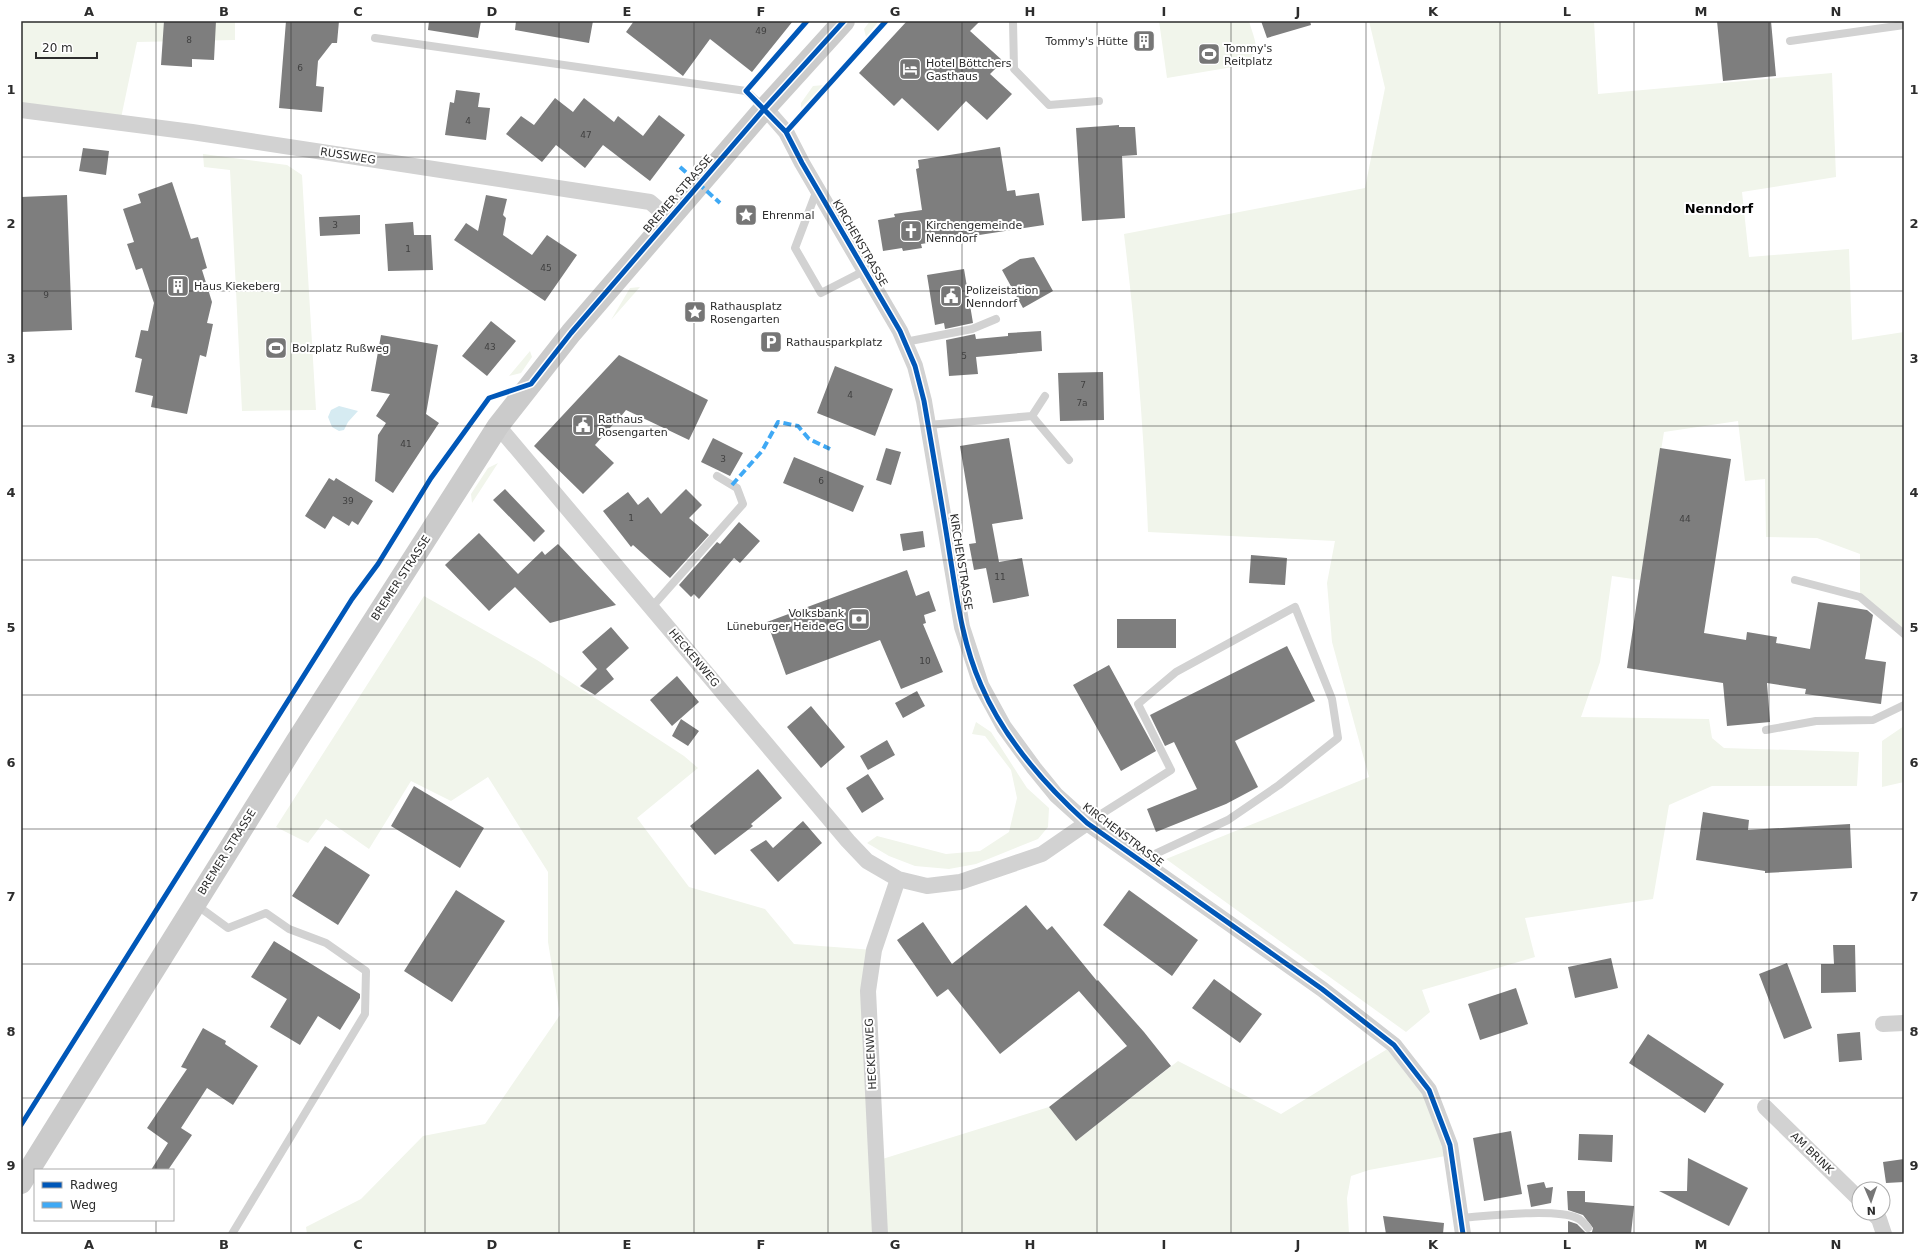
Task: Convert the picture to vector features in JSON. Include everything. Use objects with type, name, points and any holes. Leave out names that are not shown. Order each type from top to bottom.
[{"type":"main road","name":"BREMER STRASSE","points":[[21,1183],[296,742],[498,426],[571,333],[764,108],[844,21]]},
{"type":"street","name":"KIRCHENSTRASSE","points":[[764,108],[786,132],[905,342],[916,366],[928,425],[962,628],[981,685],[1004,728],[1056,795],[1087,823],[1322,989],[1394,1045],[1429,1090],[1450,1145],[1463,1234]]},
{"type":"street","name":"RUSSWEG","points":[[21,110],[192,132],[650,202],[670,219]]},
{"type":"street","name":"HECKENWEG","points":[[498,426],[848,841],[867,861],[898,879],[927,886],[960,882],[1042,854],[1087,823]]},
{"type":"street","name":"HECKENWEG","points":[[880,1234],[868,992],[874,950],[898,879]]},
{"type":"street","points":[[1883,1024],[1904,1023]]},
{"type":"street","name":"AM BRINK","points":[[1765,1107],[1851,1192]]},
{"type":"street","points":[[1881,1221],[1884,1234]]},
{"type":"lane","points":[[1013,21],[1014,69],[1049,105],[1100,101]]},
{"type":"lane","points":[[1790,41],[1904,25]]},
{"type":"lane","points":[[375,38],[746,91],[764,108]]},
{"type":"lane","points":[[818,190],[796,248],[821,293],[864,271]]},
{"type":"lane","points":[[905,342],[972,329],[996,319]]},
{"type":"lane","points":[[1032,416],[1045,396]]},
{"type":"lane","points":[[928,425],[1032,416]]},
{"type":"lane","points":[[1032,416],[1069,460]]},
{"type":"lane","points":[[651,608],[743,504],[737,488],[718,476]]},
{"type":"lane","points":[[1795,580],[1860,597],[1904,634]]},
{"type":"lane","points":[[1087,823],[1171,770],[1138,704],[1176,672],[1295,607],[1332,699],[1338,738],[1279,785],[1228,820],[1140,861]]},
{"type":"lane","points":[[1766,730],[1816,721],[1873,720],[1904,705]]},
{"type":"lane","points":[[195,904],[228,928],[266,913],[289,929],[326,943],[366,971],[365,1014],[232,1234]]},
{"type":"lane","points":[[1460,1218],[1565,1214],[1577,1218],[1588,1228]]},
{"type":"shaded area","points":[[21,21],[235,21],[235,40],[137,42],[121,118],[21,105]]},
{"type":"shaded area","points":[[870,21],[879,21],[866,37],[864,29]]},
{"type":"shaded area","name":"Tommy's Reitplatz","points":[[1159,21],[1249,21],[1256,45],[1254,55],[1245,65],[1167,78]]},
{"type":"shaded area","points":[[1369,21],[1594,21],[1598,94],[1832,73],[1836,177],[1742,192],[1749,257],[1849,249],[1852,340],[1904,332],[1904,634],[1860,597],[1860,554],[1817,538],[1766,537],[1765,479],[1745,481],[1738,421],[1664,432],[1640,580],[1612,576],[1600,662],[1581,717],[1709,719],[1712,738],[1724,748],[1859,752],[1857,786],[1712,786],[1669,805],[1653,899],[1525,918],[1535,957],[1422,990],[1430,1012],[1406,1032],[1166,859],[1369,777],[1332,642],[1327,583],[1335,541],[1148,532],[1139,383],[1124,234],[1365,188],[1385,88]]},
{"type":"shaded area","points":[[824,85],[801,108],[801,103],[813,86]]},
{"type":"shaded area","points":[[203,154],[287,165],[302,175],[316,410],[242,411],[230,170],[204,167]]},
{"type":"shaded area","points":[[640,287],[611,320],[630,288]]},
{"type":"shaded area","points":[[530,351],[532,357],[521,373],[509,376]]},
{"type":"shaded area","points":[[339,406],[358,411],[348,422],[344,430],[339,431],[332,427],[328,417],[331,410]]},
{"type":"shaded area","points":[[498,463],[472,503],[471,494],[488,468]]},
{"type":"shaded area","points":[[424,596],[537,660],[684,756],[698,768],[637,818],[689,887],[765,909],[794,944],[874,950],[876,1161],[1049,1107],[1076,1141],[1178,1061],[1281,1114],[1394,1045],[1429,1090],[1451,1155],[1369,1170],[1351,1176],[1347,1198],[1349,1234],[307,1234],[306,1227],[361,1199],[423,1136],[485,1124],[560,1015],[548,942],[548,872],[488,777],[451,801],[411,781],[369,849],[326,819],[308,843],[276,827]]},
{"type":"shaded area","points":[[976,722],[991,732],[1027,788],[1049,808],[1048,827],[1038,839],[976,864],[949,869],[915,866],[889,856],[867,843],[877,836],[946,854],[980,851],[1009,832],[1017,798],[1011,770],[985,736],[972,734]]},
{"type":"shaded area","points":[[1904,726],[1904,782],[1882,787],[1882,741]]},
{"type":"building","points":[[164,21],[216,21],[214,60],[192,59],[192,67],[161,65]]},
{"type":"building","points":[[286,21],[339,21],[337,43],[332,43],[318,61],[316,86],[324,87],[322,112],[279,108]]},
{"type":"building","points":[[429,21],[481,21],[478,38],[428,30]]},
{"type":"building","points":[[516,21],[593,21],[589,43],[515,30]]},
{"type":"building","points":[[634,21],[793,21],[752,72],[710,39],[683,76],[626,32]]},
{"type":"building","points":[[907,21],[980,21],[970,31],[1003,61],[990,74],[1012,94],[987,120],[966,101],[938,131],[902,98],[894,106],[859,73]]},
{"type":"building","points":[[1261,21],[1310,21],[1311,25],[1267,38]]},
{"type":"building","points":[[1717,21],[1771,21],[1776,76],[1723,81]]},
{"type":"building","points":[[456,90],[480,93],[478,107],[490,108],[486,140],[445,135],[450,102],[454,103]]},
{"type":"building","points":[[555,98],[573,112],[584,98],[614,122],[618,116],[643,136],[659,115],[685,135],[650,181],[603,145],[585,168],[556,145],[542,162],[506,134],[521,116],[534,125]]},
{"type":"building","points":[[1119,125],[1119,127],[1135,127],[1137,155],[1122,156],[1125,218],[1082,221],[1076,128]]},
{"type":"building","points":[[1000,147],[1007,191],[1015,190],[1016,196],[1039,193],[1044,225],[921,244],[922,248],[903,251],[902,248],[883,251],[878,220],[895,217],[894,214],[922,210],[916,169],[919,168],[918,160]]},
{"type":"building","points":[[83,148],[109,151],[106,175],[79,171]]},
{"type":"building","name":"Haus Kiekeberg","points":[[172,182],[191,239],[198,237],[207,268],[202,270],[212,302],[207,323],[213,324],[206,357],[200,355],[187,414],[151,407],[153,396],[135,392],[142,359],[135,357],[141,330],[148,331],[154,303],[142,268],[136,270],[127,244],[134,242],[123,209],[141,203],[138,194]]},
{"type":"building","points":[[67,195],[72,330],[21,332],[21,197]]},
{"type":"building","points":[[486,195],[507,199],[503,215],[506,218],[503,235],[532,255],[547,235],[577,255],[545,301],[454,240],[466,223],[478,231]]},
{"type":"building","points":[[360,215],[360,234],[320,236],[319,217]]},
{"type":"building","points":[[413,222],[414,235],[431,235],[433,270],[388,271],[385,224]]},
{"type":"building","points":[[1034,257],[1053,291],[1023,308],[1002,270],[1020,259]]},
{"type":"building","points":[[964,269],[973,323],[945,329],[944,323],[935,325],[927,275]]},
{"type":"building","points":[[491,321],[516,341],[487,376],[462,356]]},
{"type":"building","points":[[1041,331],[1042,351],[976,357],[978,374],[949,376],[946,340],[975,334],[976,339],[1008,336],[1008,333]]},
{"type":"building","points":[[381,335],[438,345],[426,414],[439,423],[393,493],[375,481],[378,435],[386,423],[376,416],[390,394],[371,391]]},
{"type":"building","name":"Rathaus Rosengarten","points":[[619,355],[708,400],[689,440],[626,410],[618,420],[611,416],[616,421],[595,445],[614,463],[583,494],[534,446]]},
{"type":"building","points":[[835,366],[893,389],[875,436],[817,413]]},
{"type":"building","points":[[1103,372],[1104,420],[1060,421],[1058,373]]},
{"type":"building","points":[[713,438],[743,453],[730,476],[701,462]]},
{"type":"building","points":[[1009,438],[1023,519],[992,524],[999,562],[1022,558],[1029,596],[993,603],[986,568],[974,570],[969,544],[976,543],[960,446]]},
{"type":"building","points":[[886,448],[901,452],[891,485],[876,480]]},
{"type":"building","points":[[1660,448],[1731,459],[1704,633],[1746,640],[1747,632],[1777,637],[1776,643],[1810,649],[1818,602],[1867,610],[1873,615],[1865,659],[1886,662],[1881,704],[1805,694],[1806,689],[1767,683],[1770,722],[1727,726],[1723,683],[1627,668]]},
{"type":"building","points":[[794,457],[864,486],[853,512],[783,483]]},
{"type":"building","points":[[329,478],[334,481],[336,478],[373,501],[358,525],[352,521],[349,526],[333,516],[325,529],[305,516]]},
{"type":"building","points":[[505,489],[545,531],[534,542],[493,500]]},
{"type":"building","points":[[686,489],[702,505],[689,518],[709,535],[670,578],[633,545],[631,547],[603,511],[628,492],[638,505],[648,497],[661,514]]},
{"type":"building","points":[[739,522],[760,541],[740,563],[734,558],[699,599],[694,594],[691,597],[679,585],[717,542],[720,544]]},
{"type":"building","points":[[923,531],[925,547],[903,551],[900,534]]},
{"type":"building","points":[[479,533],[518,574],[542,551],[545,555],[558,544],[616,605],[550,623],[515,587],[489,611],[445,565]]},
{"type":"building","points":[[1251,555],[1287,558],[1285,585],[1249,583]]},
{"type":"building","points":[[907,570],[916,596],[929,591],[936,611],[924,615],[926,623],[923,624],[943,672],[901,689],[880,640],[786,675],[767,622]]},
{"type":"building","points":[[1117,619],[1176,619],[1176,648],[1117,648]]},
{"type":"building","points":[[611,627],[629,648],[606,669],[614,679],[595,695],[580,686],[597,669],[582,652]]},
{"type":"building","points":[[1287,646],[1315,701],[1235,741],[1258,787],[1226,804],[1156,832],[1147,809],[1197,789],[1174,742],[1165,746],[1150,715]]},
{"type":"building","points":[[1109,665],[1156,751],[1121,771],[1073,685]]},
{"type":"building","points":[[677,676],[699,702],[672,726],[650,700]]},
{"type":"building","points":[[917,691],[925,706],[903,718],[895,703]]},
{"type":"building","points":[[811,706],[845,747],[821,768],[787,727]]},
{"type":"building","points":[[681,719],[699,731],[688,746],[672,736]]},
{"type":"building","points":[[887,740],[895,755],[868,770],[860,756]]},
{"type":"building","points":[[758,769],[782,798],[751,824],[753,826],[715,855],[690,826]]},
{"type":"building","points":[[868,774],[884,799],[862,813],[846,788]]},
{"type":"building","points":[[414,786],[484,828],[460,868],[391,826]]},
{"type":"building","points":[[1703,812],[1749,820],[1748,830],[1850,824],[1852,868],[1765,873],[1765,871],[1696,860]]},
{"type":"building","points":[[803,821],[822,843],[778,882],[750,850],[766,840],[773,848]]},
{"type":"building","points":[[325,846],[370,875],[338,925],[292,896]]},
{"type":"building","points":[[456,890],[505,921],[452,1002],[404,971]]},
{"type":"building","points":[[1129,890],[1198,940],[1172,976],[1103,925]]},
{"type":"building","points":[[1026,905],[1047,930],[1052,926],[1097,981],[1098,980],[1144,1032],[1171,1066],[1076,1141],[1049,1107],[1127,1046],[1079,991],[1000,1054],[948,989],[937,997],[897,940],[923,922],[952,964]]},
{"type":"building","points":[[274,941],[360,994],[360,998],[340,1030],[318,1016],[300,1045],[270,1027],[287,999],[251,977]]},
{"type":"building","points":[[1833,945],[1855,945],[1856,992],[1821,993],[1821,964],[1834,964]]},
{"type":"building","points":[[1611,958],[1618,988],[1575,998],[1568,967]]},
{"type":"building","points":[[1787,963],[1812,1028],[1784,1039],[1759,974]]},
{"type":"building","points":[[1214,979],[1262,1014],[1240,1043],[1192,1008]]},
{"type":"building","points":[[1516,988],[1528,1024],[1480,1040],[1468,1004]]},
{"type":"building","points":[[203,1028],[226,1041],[225,1044],[258,1066],[233,1105],[207,1088],[181,1128],[192,1135],[169,1169],[152,1169],[168,1143],[147,1128],[187,1069],[181,1067]]},
{"type":"building","points":[[1860,1032],[1862,1060],[1839,1062],[1837,1034]]},
{"type":"building","points":[[1648,1034],[1724,1084],[1705,1113],[1629,1063]]},
{"type":"building","points":[[1511,1131],[1522,1194],[1484,1201],[1473,1138]]},
{"type":"building","points":[[1579,1134],[1613,1135],[1612,1162],[1578,1160]]},
{"type":"building","points":[[1688,1158],[1748,1188],[1729,1226],[1659,1191],[1687,1191]]},
{"type":"building","points":[[1904,1159],[1904,1182],[1891,1183],[1891,1181],[1886,1181],[1883,1162]]},
{"type":"building","points":[[1544,1182],[1546,1188],[1553,1187],[1551,1203],[1531,1207],[1527,1185]]},
{"type":"building","points":[[1567,1191],[1585,1191],[1585,1202],[1634,1206],[1631,1234],[1568,1234],[1568,1221],[1577,1224],[1586,1233],[1592,1232],[1593,1228],[1583,1215],[1568,1210]]},
{"type":"building","points":[[1383,1216],[1444,1223],[1443,1234],[1386,1234]]},
{"type":"marked path","points":[[680,167],[720,203]]},
{"type":"marked path","points":[[732,485],[762,451],[778,422],[798,426],[809,439],[830,449]]},
{"type":"cycle path","points":[[807,21],[746,91],[786,132],[802,163],[900,331],[915,366],[924,401],[961,622],[975,670],[990,705],[1001,724],[1027,760],[1056,793],[1087,823],[1322,989],[1394,1045],[1429,1090],[1450,1145],[1463,1234]]},
{"type":"cycle path","points":[[21,1125],[352,599],[378,564],[431,478],[489,398],[531,384],[571,333],[765,108],[844,21]]},
{"type":"cycle path","points":[[786,132],[886,21]]},
{"type":"place","name":"Tommy's Hütte","points":[[1144,41]]},
{"type":"place","name":"Tommy's Reitplatz","points":[[1209,54]]},
{"type":"place","name":"Hotel Böttchers Gasthaus","points":[[910,69]]},
{"type":"place","name":"Ehrenmal","points":[[746,215]]},
{"type":"place","name":"Kirchengemeinde Nenndorf","points":[[911,231]]},
{"type":"place","name":"Haus Kiekeberg","points":[[178,286]]},
{"type":"place","name":"Polizeistation Nenndorf","points":[[951,296]]},
{"type":"place","name":"Rathausplatz Rosengarten","points":[[695,312]]},
{"type":"place","name":"Rathausparkplatz","points":[[771,342]]},
{"type":"place","name":"Bolzplatz Rußweg","points":[[276,348]]},
{"type":"place","name":"Rathaus Rosengarten","points":[[583,425]]},
{"type":"place","name":"Volksbank Lüneburger Heide eG","points":[[859,619]]},
{"type":"district","name":"Nenndorf","points":[[1719,208]]}]
